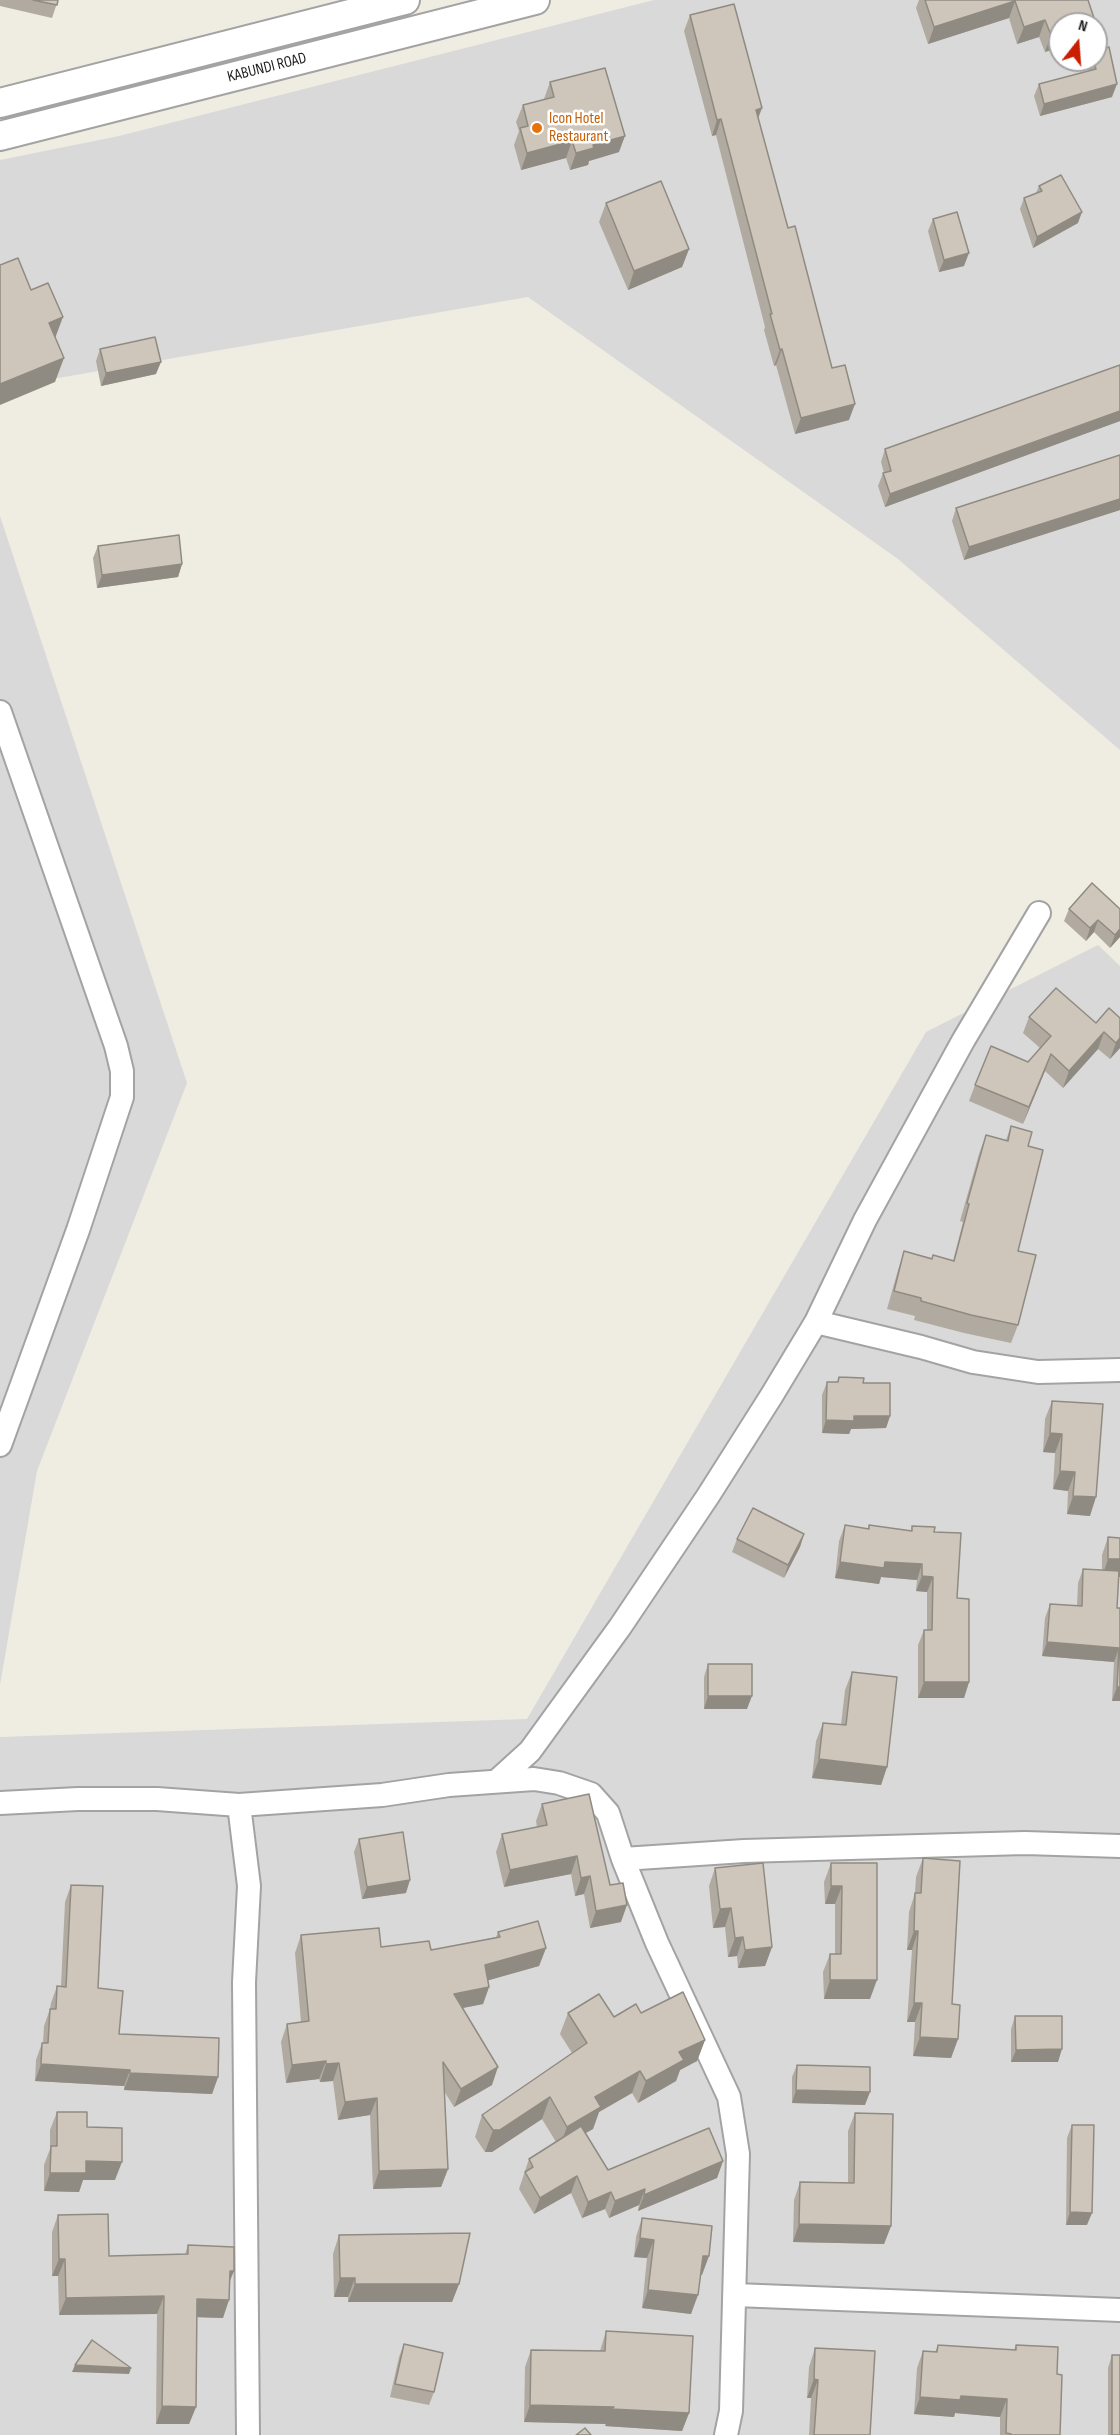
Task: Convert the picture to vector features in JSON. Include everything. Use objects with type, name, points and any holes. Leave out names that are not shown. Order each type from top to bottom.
[{"type":"street","name":"KABUNDI ROAD","points":[[0,103],[405,0]]},
{"type":"street","name":"KABUNDI ROAD","points":[[0,136],[535,0]]},
{"type":"street","points":[[0,712],[112,1035],[122,1071],[122,1097],[78,1230],[0,1445]]},
{"type":"street","points":[[498,1780],[530,1751],[620,1627],[708,1496],[816,1322],[865,1220],[963,1041],[1040,913]]},
{"type":"street","points":[[816,1322],[973,1362],[1038,1372],[1120,1370]]},
{"type":"street","points":[[0,1803],[157,1799],[239,1805],[382,1795],[498,1780],[534,1779],[559,1783],[591,1794],[608,1813],[623,1858],[657,1943],[729,2097],[738,2154],[731,2411],[726,2435]]},
{"type":"street","points":[[239,1805],[249,1886],[244,1982],[248,2435]]},
{"type":"street","points":[[623,1858],[755,1851],[1025,1843],[1120,1846]]},
{"type":"street","points":[[735,2295],[1120,2310]]},
{"type":"shaded area","points":[[654,0],[1120,0],[1120,750],[898,559],[528,297],[0,388],[0,160],[119,136]]},
{"type":"shaded area","points":[[0,516],[187,1083],[37,1471],[0,1685]]},
{"type":"shaded area","points":[[1098,945],[1120,966],[1120,2435],[0,2435],[0,1737],[527,1719],[926,1032]]},
{"type":"building","points":[[33,0],[58,0],[57,5]]},
{"type":"building","points":[[925,0],[1088,0],[1092,12],[1048,12],[1048,28],[1045,20],[1024,27],[1015,1],[934,27]]},
{"type":"building","points":[[734,4],[762,108],[756,110],[788,228],[795,226],[832,368],[845,365],[855,404],[801,418],[770,314],[772,314],[721,119],[717,120],[690,15]]},
{"type":"building","points":[[1108,47],[1117,84],[1044,104],[1039,84],[1085,72],[1108,72]]},
{"type":"building","points":[[605,68],[625,136],[593,145],[594,148],[576,153],[572,141],[527,153],[520,128],[528,126],[523,105],[554,97],[550,82]]},
{"type":"building","points":[[1061,175],[1082,212],[1037,237],[1024,198],[1042,191],[1039,186]]},
{"type":"building","points":[[661,181],[689,249],[634,271],[606,203]]},
{"type":"building","points":[[957,212],[969,253],[944,260],[933,219]]},
{"type":"building","points":[[18,258],[31,290],[48,283],[63,317],[49,323],[64,358],[0,384],[0,265]]},
{"type":"building","points":[[155,337],[161,362],[106,373],[100,349]]},
{"type":"building","points":[[1120,365],[1120,411],[890,494],[883,473],[891,471],[885,449]]},
{"type":"building","points":[[1120,455],[1120,499],[969,547],[956,508]]},
{"type":"building","points":[[179,535],[182,564],[102,575],[98,546]]},
{"type":"building","points":[[1092,883],[1120,909],[1120,929],[1115,935],[1098,920],[1090,928],[1069,909]]},
{"type":"building","points":[[1056,988],[1096,1023],[1109,1008],[1120,1018],[1120,1038],[1116,1043],[1104,1032],[1069,1071],[1051,1054],[1029,1107],[975,1085],[991,1046],[1028,1062],[1051,1036],[1029,1017]]},
{"type":"building","points":[[1011,1126],[1032,1132],[1028,1146],[1043,1150],[1018,1251],[1036,1255],[1018,1325],[971,1315],[894,1291],[904,1251],[932,1259],[933,1255],[954,1261],[986,1135],[1008,1141]]},
{"type":"building","points":[[839,1377],[864,1378],[863,1383],[890,1383],[890,1416],[854,1416],[854,1421],[826,1420],[827,1382],[838,1382]]},
{"type":"building","points":[[1052,1401],[1103,1404],[1096,1497],[1073,1496],[1075,1472],[1060,1471],[1062,1434],[1050,1433]]},
{"type":"building","points":[[753,1508],[804,1534],[788,1565],[737,1539]]},
{"type":"building","points":[[845,1525],[869,1529],[869,1525],[912,1531],[912,1526],[935,1527],[934,1532],[961,1533],[957,1598],[969,1599],[969,1682],[924,1682],[924,1630],[932,1630],[933,1577],[922,1576],[922,1564],[885,1562],[884,1568],[840,1562]]},
{"type":"building","points":[[1108,1537],[1120,1538],[1120,1559],[1108,1559]]},
{"type":"building","points":[[1083,1569],[1119,1571],[1117,1608],[1120,1608],[1120,1687],[1117,1687],[1119,1648],[1047,1642],[1050,1604],[1082,1606]]},
{"type":"building","points":[[708,1664],[752,1664],[752,1696],[708,1696]]},
{"type":"building","points":[[852,1672],[897,1677],[887,1767],[819,1759],[823,1723],[846,1725]]},
{"type":"building","points":[[589,1794],[610,1885],[623,1883],[627,1905],[596,1911],[590,1876],[581,1878],[577,1856],[510,1870],[502,1834],[547,1825],[542,1804]]},
{"type":"building","points":[[403,1832],[410,1880],[367,1887],[359,1839]]},
{"type":"building","points":[[923,1858],[960,1861],[952,2004],[960,2005],[958,2039],[920,2037],[922,2003],[914,2003],[918,1931],[914,1931],[915,1893],[921,1893]]},
{"type":"building","points":[[763,1863],[772,1947],[745,1950],[743,1937],[735,1938],[731,1908],[720,1909],[715,1868]]},
{"type":"building","points":[[831,1863],[877,1863],[877,1980],[830,1980],[830,1954],[841,1954],[842,1886],[831,1886]]},
{"type":"building","points":[[71,1885],[103,1886],[98,1988],[123,1991],[119,2034],[219,2038],[218,2077],[130,2073],[130,2070],[41,2064],[42,2043],[48,2043],[50,2009],[56,2009],[57,1986],[66,1987]]},
{"type":"building","points":[[538,1921],[546,1948],[485,1965],[489,1987],[454,1994],[498,2067],[461,2089],[443,2062],[448,2169],[379,2171],[377,2098],[345,2102],[339,2063],[326,2064],[326,2061],[292,2065],[287,2024],[309,2021],[301,1935],[379,1928],[381,1947],[429,1941],[431,1950],[500,1937],[498,1932]]},
{"type":"building","points":[[683,1992],[705,2040],[679,2052],[684,2060],[646,2081],[640,2071],[595,2097],[601,2107],[567,2127],[550,2097],[500,2130],[493,2130],[482,2115],[587,2043],[568,2013],[599,1994],[614,2017],[636,2004],[641,2013]]},
{"type":"building","points":[[1015,2016],[1062,2016],[1062,2049],[1016,2050]]},
{"type":"building","points":[[797,2065],[870,2067],[870,2092],[796,2090]]},
{"type":"building","points":[[57,2112],[87,2112],[87,2127],[122,2128],[122,2162],[86,2161],[86,2173],[50,2173],[51,2146],[57,2146]]},
{"type":"building","points":[[855,2113],[893,2114],[891,2226],[799,2224],[800,2182],[854,2183]]},
{"type":"building","points":[[1072,2125],[1094,2125],[1092,2213],[1070,2212]]},
{"type":"building","points":[[581,2126],[608,2170],[709,2128],[723,2161],[644,2195],[645,2189],[615,2201],[611,2192],[588,2202],[577,2176],[540,2198],[525,2172],[533,2167],[529,2159]]},
{"type":"building","points":[[108,2214],[109,2256],[188,2254],[188,2245],[234,2247],[234,2271],[230,2271],[229,2300],[197,2299],[196,2407],[162,2406],[164,2296],[66,2298],[65,2259],[59,2259],[58,2215]]},
{"type":"building","points":[[642,2218],[712,2226],[709,2256],[703,2256],[698,2295],[648,2290],[654,2240],[640,2238]]},
{"type":"building","points":[[470,2233],[459,2284],[355,2284],[355,2278],[340,2278],[339,2235]]},
{"type":"building","points":[[606,2331],[693,2336],[689,2413],[611,2409],[614,2407],[530,2405],[531,2350],[605,2351]]},
{"type":"building","points":[[92,2340],[131,2368],[75,2365]]},
{"type":"building","points":[[404,2344],[443,2353],[434,2392],[395,2384]]},
{"type":"building","points":[[938,2345],[1016,2350],[1016,2345],[1058,2347],[1057,2374],[1062,2375],[1060,2435],[1011,2435],[1006,2433],[1007,2399],[961,2396],[960,2400],[920,2397],[923,2351],[937,2352]]},
{"type":"building","points":[[815,2348],[875,2351],[870,2435],[814,2435],[818,2380],[814,2379]]},
{"type":"building","points":[[1112,2355],[1120,2355],[1120,2435],[1112,2435]]},
{"type":"building","points":[[585,2428],[591,2435],[576,2435]]},
{"type":"place","name":"Icon Hotel Restaurant","points":[[537,128]]}]
